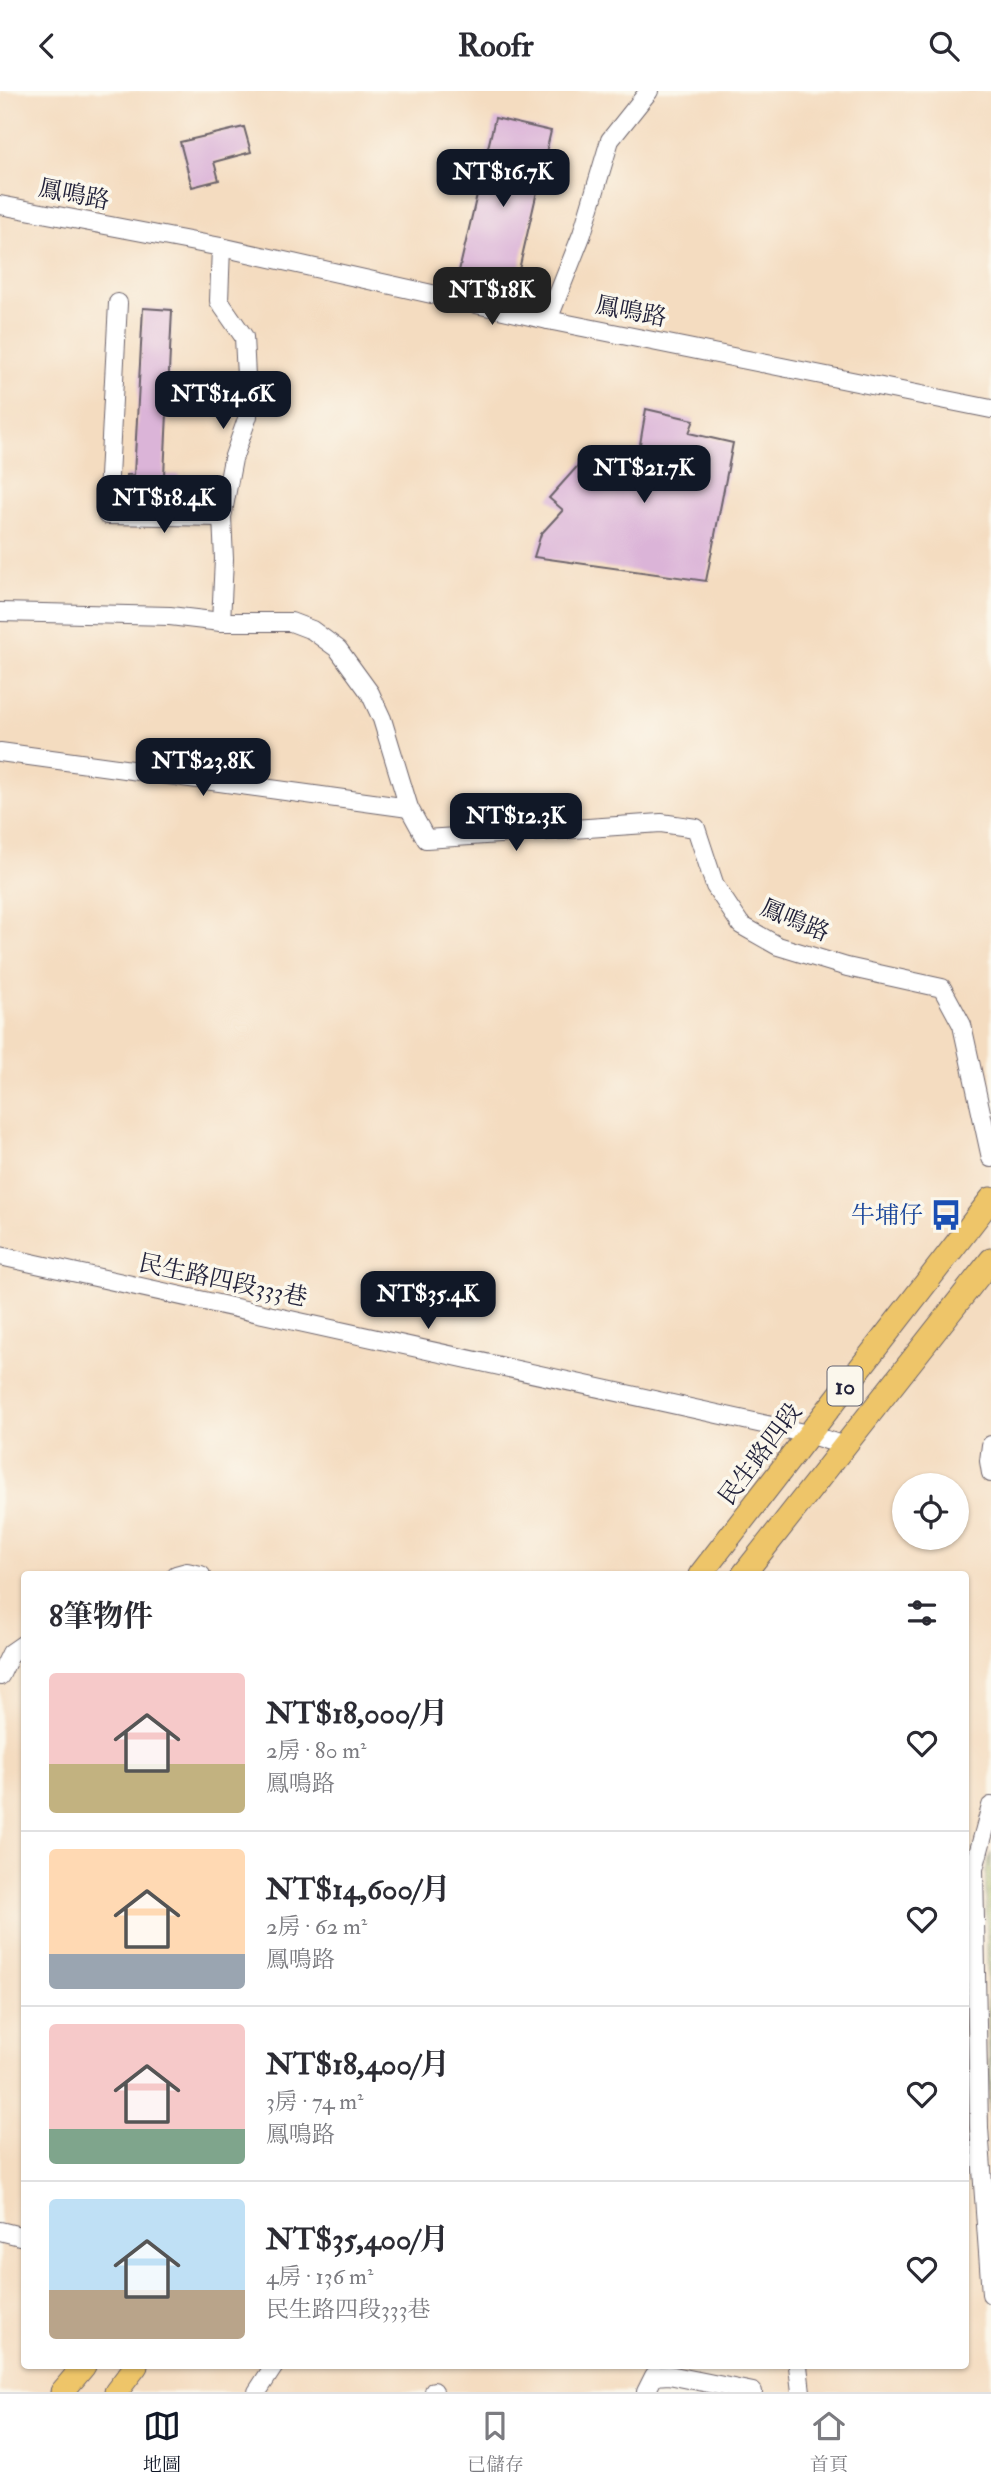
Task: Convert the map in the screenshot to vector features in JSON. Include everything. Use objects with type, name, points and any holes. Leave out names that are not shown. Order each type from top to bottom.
[{"type":"main road","name":"民生路四段","points":[[703,1571],[991,1199]]},
{"type":"main road","name":"10","points":[[746,1571],[991,1261]]},
{"type":"main road","points":[[62,2392],[81,2369]]},
{"type":"main road","points":[[116,2392],[134,2369]]},
{"type":"street","points":[[548,320],[582,234],[610,140],[649,91]]},
{"type":"street","name":"鳳鳴路","points":[[0,205],[221,247],[548,320],[991,409]]},
{"type":"street","points":[[221,247],[219,301],[244,337],[248,416],[233,459],[222,517],[224,559],[221,622]]},
{"type":"street","points":[[118,303],[107,515],[222,517]]},
{"type":"street","name":"鳳鳴路","points":[[0,612],[170,616],[221,622],[291,622],[312,630],[338,649],[374,702],[409,808],[426,839],[661,823],[696,828],[715,886],[741,925],[778,946],[847,967],[942,988],[962,1025],[991,1159]]},
{"type":"street","points":[[0,752],[409,808]]},
{"type":"street","name":"民生路四段333巷","points":[[0,1256],[808,1434],[845,1446]]},
{"type":"street","points":[[991,1445],[991,1473]]},
{"type":"street","points":[[0,1676],[12,1653],[21,1646]]},
{"type":"street","points":[[991,1807],[974,1869],[979,2128],[991,2294]]},
{"type":"street","points":[[0,2231],[21,2236]]},
{"type":"street","points":[[257,2392],[272,2369]]},
{"type":"street","points":[[799,2369],[801,2392]]},
{"type":"street","points":[[646,2392],[654,2376],[669,2375],[753,2392]]},
{"type":"green space","points":[[991,1853],[991,2176],[986,1872]]},
{"type":"building","points":[[495,118],[551,131],[512,300],[455,288]]},
{"type":"building","points":[[244,127],[251,152],[214,162],[219,180],[192,187],[180,142]]},
{"type":"building","points":[[143,308],[172,310],[164,475],[179,475],[180,505],[126,504],[126,475],[134,475]]},
{"type":"building","points":[[646,409],[694,420],[689,433],[733,443],[706,581],[534,557],[541,534],[563,510],[549,498],[592,450],[621,468],[639,450]]},
{"type":"place","name":"牛埔仔","points":[[946,1215]]}]
